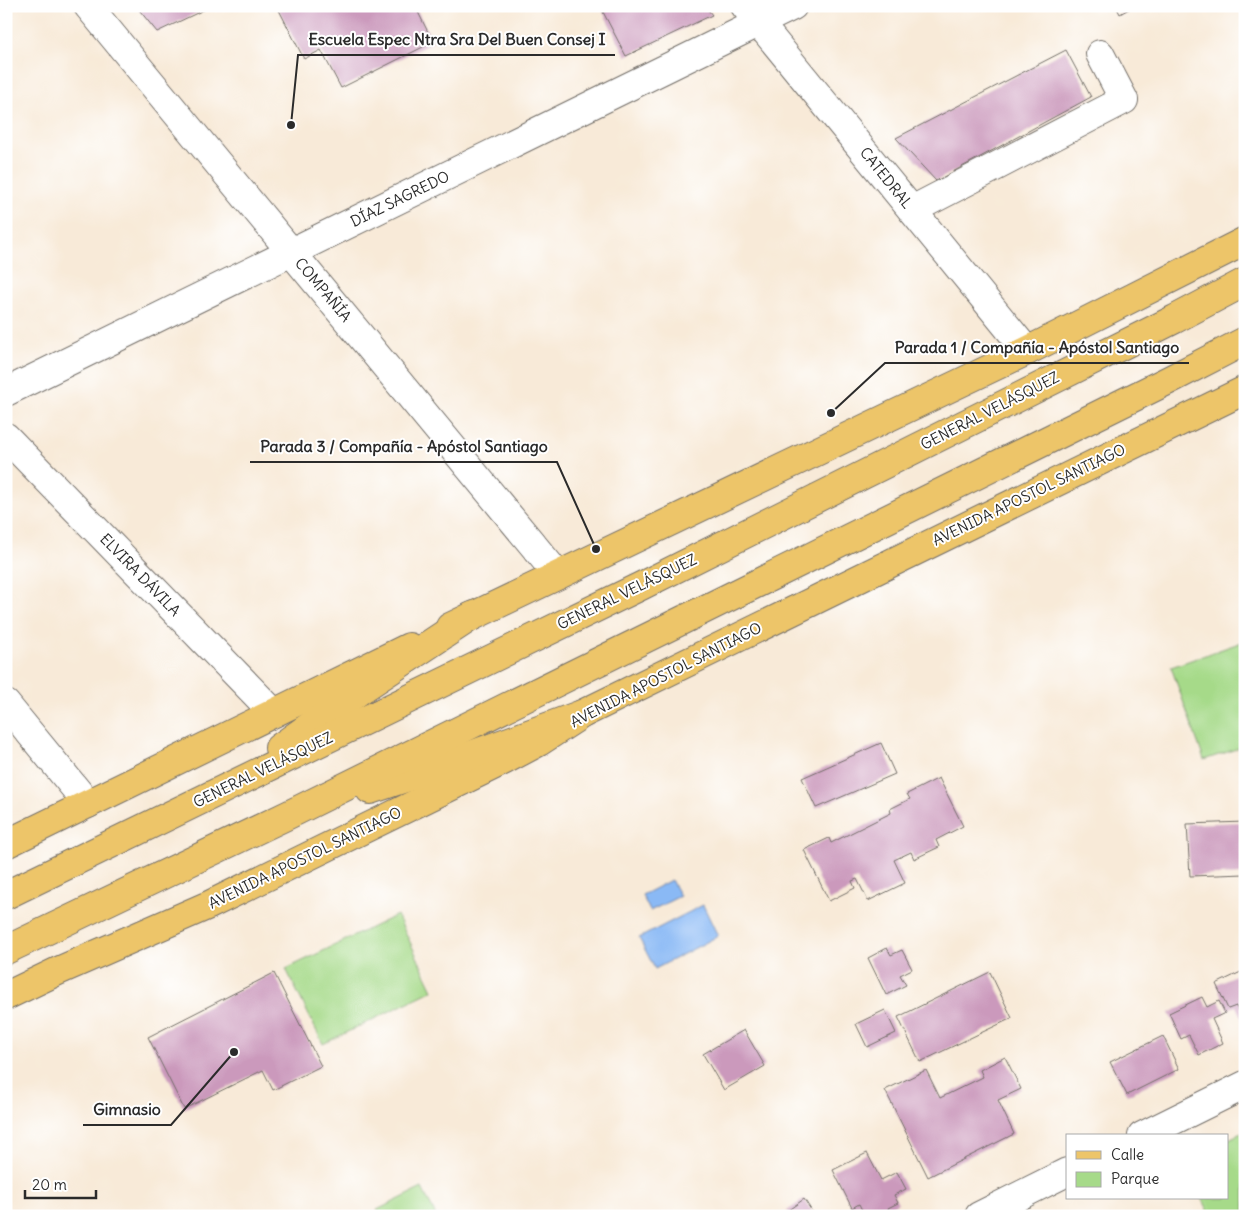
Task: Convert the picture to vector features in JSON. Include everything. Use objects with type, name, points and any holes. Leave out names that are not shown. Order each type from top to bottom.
[{"type":"main road","points":[[6,844],[557,574],[1027,351],[1245,241]]},
{"type":"main road","name":"GENERAL VELÁSQUEZ","points":[[6,895],[659,577],[1245,282]]},
{"type":"main road","points":[[6,950],[288,815],[1245,341]]},
{"type":"main road","name":"AVENIDA APOSTOL SANTIAGO","points":[[6,996],[58,971],[218,901],[505,760],[539,742],[582,714],[1245,390]]},
{"type":"main road","points":[[217,793],[362,688],[472,616]]},
{"type":"main road","points":[[288,815],[447,764],[582,714]]},
{"type":"street","name":"COMPAÑÍA","points":[[88,6],[557,574]]},
{"type":"street","name":"DÍAZ SAGREDO","points":[[6,392],[291,252],[752,15],[793,6]]},
{"type":"street","name":"CATEDRAL","points":[[752,15],[1027,351]]},
{"type":"street","points":[[912,210],[1124,100],[1100,54]]},
{"type":"street","name":"ELVIRA DÁVILA","points":[[6,437],[274,713]]},
{"type":"street","points":[[6,704],[88,804]]},
{"type":"street","points":[[1146,1134],[1245,1085]]},
{"type":"street","points":[[979,1216],[1066,1172]]},
{"type":"green space","points":[[1245,641],[1245,746],[1204,760],[1171,667]]},
{"type":"green space","points":[[397,915],[433,990],[323,1044],[286,969]]},
{"type":"green space","points":[[1245,1131],[1245,1216],[1211,1216],[1203,1200],[1228,1200],[1228,1140]]},
{"type":"green space","points":[[422,1188],[436,1216],[380,1216],[377,1210]]},
{"type":"water","points":[[671,880],[680,896],[650,911],[642,895]]},
{"type":"water","points":[[703,905],[718,936],[655,969],[639,938]]},
{"type":"building","points":[[136,6],[212,6],[157,32]]},
{"type":"building","points":[[277,6],[415,6],[433,42],[341,88],[321,50],[304,59]]},
{"type":"building","points":[[614,6],[705,6],[712,15],[626,56],[603,12]]},
{"type":"building","points":[[1116,6],[1134,6],[1120,14]]},
{"type":"building","points":[[1066,50],[1091,97],[936,181],[896,138]]},
{"type":"building","points":[[881,743],[895,774],[816,808],[802,778]]},
{"type":"building","points":[[939,778],[963,826],[936,840],[939,847],[914,859],[911,852],[894,860],[905,883],[868,901],[857,879],[852,881],[855,888],[829,901],[804,850],[829,838],[831,843],[891,813],[890,809],[910,799],[907,794]]},
{"type":"building","points":[[1245,822],[1245,874],[1190,876],[1187,824]]},
{"type":"building","points":[[887,948],[891,955],[902,950],[912,969],[900,975],[906,985],[886,995],[868,958]]},
{"type":"building","points":[[1245,970],[1245,1025],[1236,1006],[1228,1009],[1216,984]]},
{"type":"building","points":[[990,972],[1012,1018],[920,1062],[898,1017]]},
{"type":"building","points":[[274,973],[321,1066],[273,1090],[263,1070],[184,1109],[148,1037]]},
{"type":"building","points":[[1202,997],[1207,1007],[1219,1001],[1225,1013],[1212,1019],[1223,1043],[1199,1055],[1189,1035],[1181,1039],[1169,1013]]},
{"type":"building","points":[[885,1010],[896,1033],[867,1047],[856,1024]]},
{"type":"building","points":[[744,1030],[765,1066],[724,1090],[703,1054]]},
{"type":"building","points":[[1163,1036],[1179,1069],[1127,1095],[1110,1062]]},
{"type":"building","points":[[1005,1057],[1021,1089],[998,1100],[1014,1134],[928,1177],[885,1090],[926,1070],[940,1098],[983,1077],[980,1070]]},
{"type":"building","points":[[867,1153],[881,1180],[897,1172],[906,1189],[894,1195],[898,1203],[888,1208],[891,1216],[865,1216],[859,1204],[852,1208],[833,1170]]},
{"type":"building","points":[[804,1199],[815,1216],[790,1216],[787,1211]]},
{"type":"place","name":"Escuela Espec Ntra Sra Del Buen Consej I","points":[[291,125]]},
{"type":"place","name":"Parada 1 / Compañía - Apóstol Santiago","points":[[831,413]]},
{"type":"place","name":"Parada 3 / Compañía - Apóstol Santiago","points":[[596,549]]},
{"type":"place","name":"Gimnasio","points":[[234,1052]]}]
